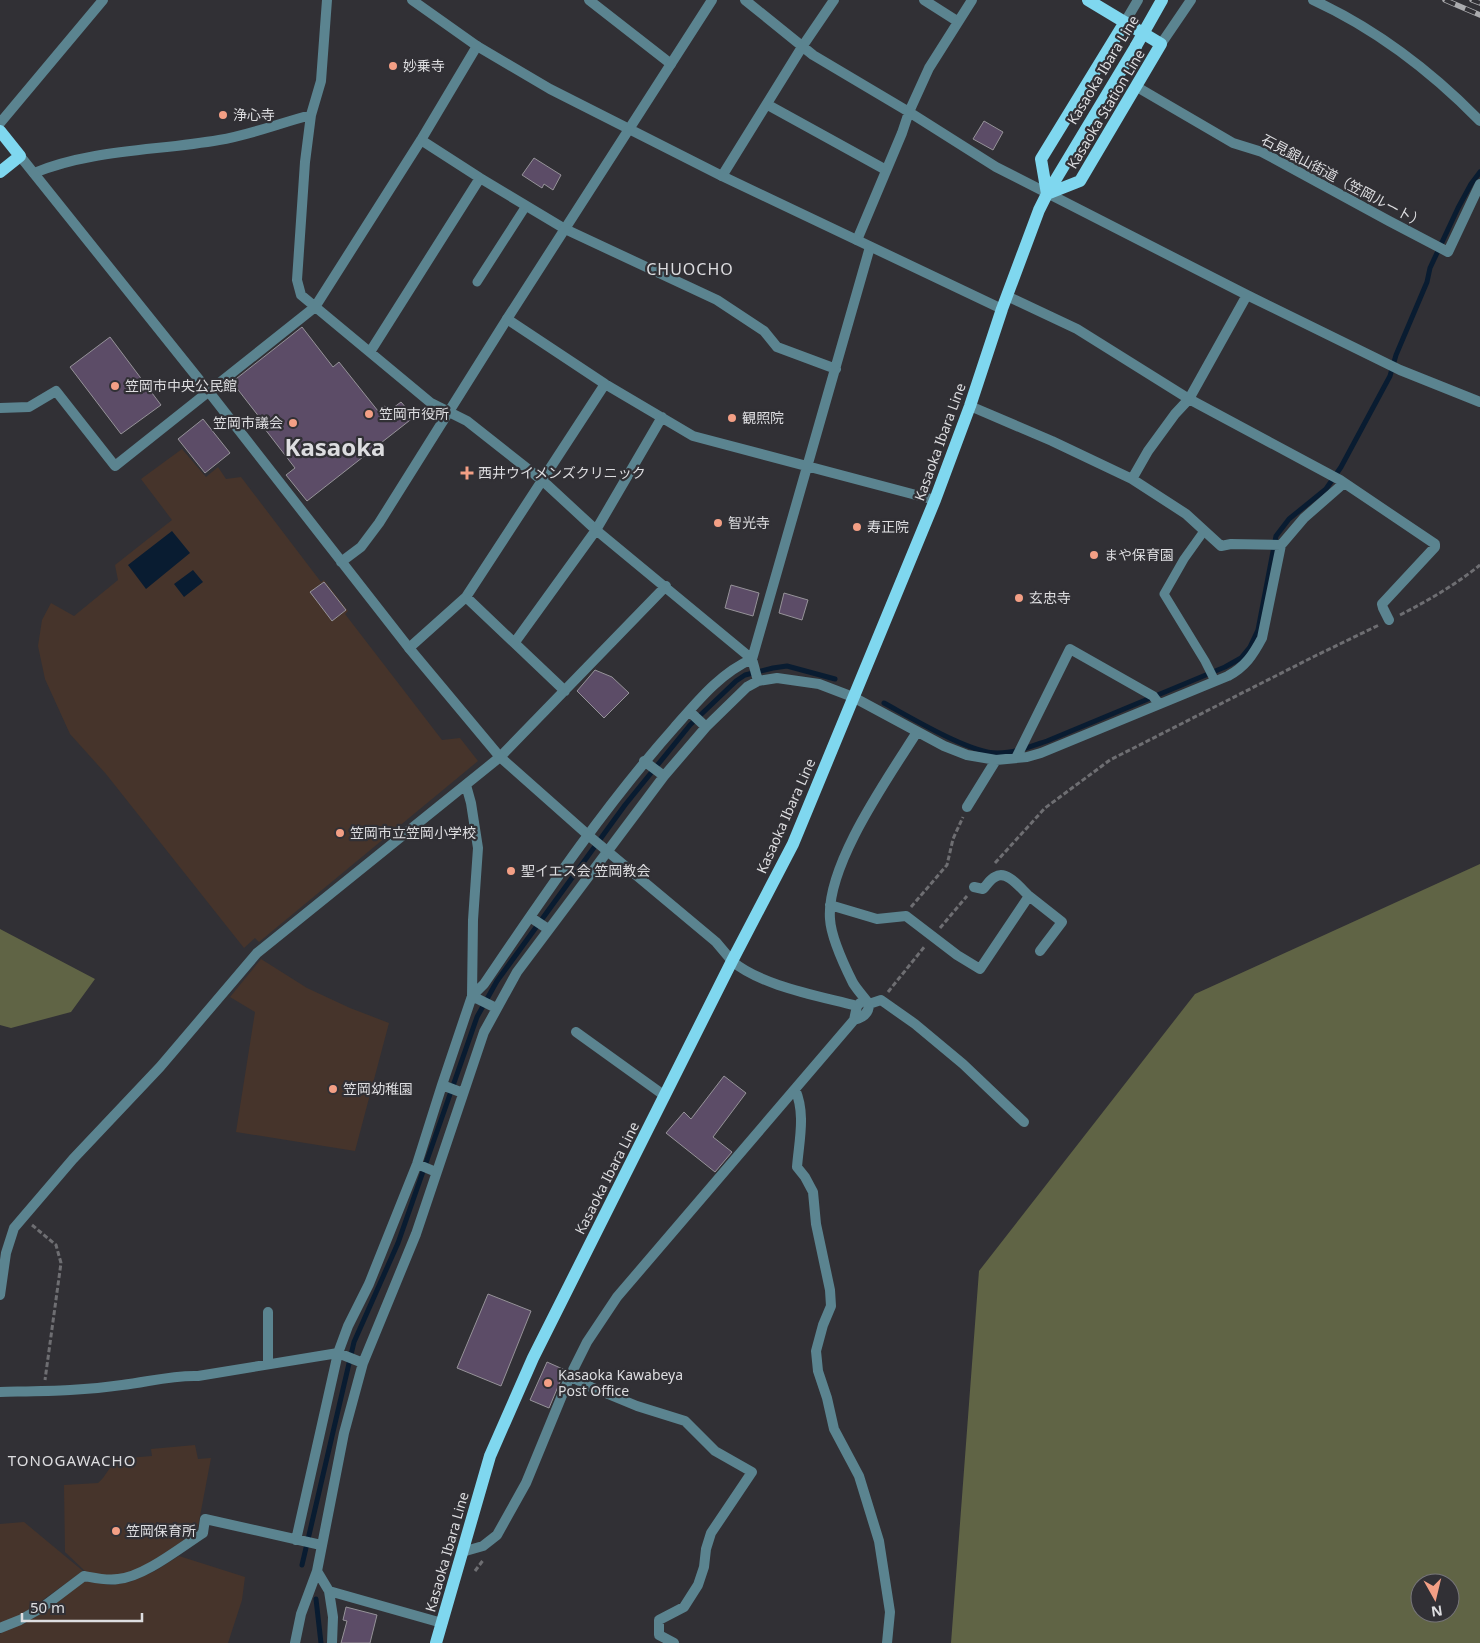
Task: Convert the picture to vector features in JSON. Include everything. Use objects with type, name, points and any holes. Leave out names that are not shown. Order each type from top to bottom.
[{"type":"main road","name":"Kasaoka Station Line","points":[[1088,0],[1125,22],[1161,44],[1080,181],[1046,194],[1041,160],[1125,22]]},
{"type":"main road","name":"Kasaoka Ibara Line","points":[[436,1643],[490,1456],[533,1358],[732,961],[793,844],[935,500],[970,406],[1002,309],[1046,194],[1162,0]]},
{"type":"main road","points":[[0,131],[20,156],[0,172]]},
{"type":"street","points":[[0,123],[103,0]]},
{"type":"street","points":[[327,0],[321,81],[311,115],[305,162],[297,280],[301,295],[432,403],[467,421],[543,482],[596,530],[666,586],[753,662]]},
{"type":"street","points":[[412,0],[478,46],[550,89],[722,176],[1002,309]]},
{"type":"street","points":[[589,0],[671,64]]},
{"type":"street","points":[[341,562],[361,547],[380,523],[507,319],[712,0]]},
{"type":"street","points":[[745,0],[802,47],[996,167],[1247,295],[1400,370],[1480,402]]},
{"type":"street","points":[[722,176],[768,105],[802,47],[834,0]]},
{"type":"street","points":[[924,0],[957,22]]},
{"type":"street","points":[[857,240],[909,112],[930,68],[972,0]]},
{"type":"street","points":[[1125,22],[1138,0]]},
{"type":"street","points":[[1161,44],[1191,0]]},
{"type":"street","points":[[1313,0],[1372,31],[1446,89],[1480,121]]},
{"type":"street","points":[[0,408],[29,407],[56,391],[115,466],[316,307],[478,46]]},
{"type":"street","name":"石見銀山街道（笠岡ルート）","points":[[1137,87],[1233,143],[1262,152],[1448,252],[1480,184]]},
{"type":"street","points":[[768,105],[886,170]]},
{"type":"street","points":[[34,173],[76,159],[219,140],[252,133],[311,115]]},
{"type":"street","points":[[421,140],[565,229],[717,300],[764,331],[777,347],[836,369]]},
{"type":"street","points":[[20,156],[209,392],[409,648],[500,757],[590,837],[716,942],[740,968],[778,985],[857,1006],[867,1001],[882,1000],[915,1024],[963,1064],[1024,1122]]},
{"type":"street","points":[[370,352],[480,178]]},
{"type":"street","points":[[758,680],[753,662],[870,247]]},
{"type":"street","points":[[1132,479],[1148,451],[1175,414],[1189,399],[1247,295]]},
{"type":"street","points":[[1007,296],[1077,329],[1189,399],[1342,481],[1435,544],[1435,547],[1382,604],[1382,608],[1389,620]]},
{"type":"street","points":[[507,319],[605,384],[693,436],[935,500]]},
{"type":"street","points":[[409,648],[466,597],[543,482],[605,384]]},
{"type":"street","points":[[970,406],[1052,441],[1132,479],[1186,514],[1220,546],[1231,544],[1276,545]]},
{"type":"street","points":[[515,642],[596,530],[662,416]]},
{"type":"street","points":[[299,1541],[348,1326],[369,1284],[418,1165],[476,998],[484,984],[606,849],[662,775],[704,725],[747,687],[758,680],[777,678],[819,684],[853,697],[944,746],[967,755],[996,760],[1018,754],[1041,753],[1156,701],[1213,677],[1238,670],[1246,664],[1262,638],[1276,545],[1342,481]]},
{"type":"street","points":[[0,1295],[6,1253],[14,1228],[73,1159],[160,1067],[258,953],[500,757],[666,586]]},
{"type":"street","points":[[466,597],[565,691]]},
{"type":"street","points":[[1018,754],[1070,649],[1156,701]]},
{"type":"street","points":[[295,1643],[301,1614],[317,1571],[318,1544],[361,1362],[416,1234],[460,1092],[494,1006],[517,972],[539,923],[590,837],[647,763],[718,681],[737,666],[753,662]]},
{"type":"street","points":[[691,714],[704,725]]},
{"type":"street","points":[[854,1020],[862,1018],[868,1012],[867,1001],[854,983],[833,935],[830,905],[834,883],[851,844],[917,732]]},
{"type":"street","points":[[967,807],[996,760]]},
{"type":"street","points":[[647,763],[662,775]]},
{"type":"street","points":[[466,785],[471,803],[478,848],[473,920],[476,998]]},
{"type":"street","points":[[974,887],[983,889],[994,877],[1000,875],[1008,877],[1062,922],[1040,951]]},
{"type":"street","points":[[830,905],[876,919],[906,916],[957,956],[980,969],[1029,896]]},
{"type":"street","points":[[476,998],[494,1006]]},
{"type":"street","points":[[462,1552],[483,1546],[497,1535],[526,1483],[570,1376],[587,1342],[617,1297],[854,1020],[857,1006]]},
{"type":"street","points":[[576,1032],[665,1096]]},
{"type":"street","points":[[444,1086],[460,1092]]},
{"type":"street","points":[[795,1089],[802,1118],[797,1167],[813,1192],[816,1224],[830,1290],[831,1306],[816,1351],[818,1371],[834,1429],[858,1476],[878,1541],[890,1612],[887,1643]]},
{"type":"street","points":[[418,1165],[434,1171]]},
{"type":"street","points":[[268,1312],[268,1364]]},
{"type":"street","points":[[0,1392],[122,1386],[180,1376],[198,1376],[341,1354],[361,1362]]},
{"type":"street","points":[[570,1376],[636,1406],[684,1421],[715,1451],[752,1472],[711,1533],[698,1585],[684,1607],[659,1620],[659,1635],[674,1643]]},
{"type":"street","points":[[0,1628],[20,1620],[43,1607],[84,1576],[104,1580],[120,1579],[141,1572],[171,1555],[203,1532],[205,1519],[318,1544]]},
{"type":"street","points":[[317,1571],[329,1591],[332,1643]]},
{"type":"street","points":[[329,1591],[442,1623]]},
{"type":"lane","points":[[478,282],[526,206]]},
{"type":"lane","points":[[1204,531],[1184,559],[1164,594],[1213,677]]},
{"type":"path","points":[[994,864],[1045,808],[1110,760],[1434,598],[1480,564]]},
{"type":"path","points":[[906,916],[914,903],[947,865],[953,839],[967,807]]},
{"type":"path","points":[[882,1000],[974,887]]},
{"type":"path","points":[[23,1218],[56,1245],[61,1262],[44,1391]]},
{"type":"shaded area","points":[[182,449],[206,477],[218,467],[226,479],[241,477],[321,582],[324,580],[348,611],[345,614],[442,740],[460,738],[478,761],[259,942],[255,938],[244,948],[106,774],[70,734],[45,679],[38,646],[42,620],[51,603],[74,616],[118,580],[115,565],[172,520],[141,479]]},
{"type":"shaded area","points":[[261,959],[307,988],[350,1008],[389,1023],[355,1151],[236,1132],[255,1012],[230,997]]},
{"type":"shaded area","points":[[195,1445],[198,1459],[211,1458],[197,1532],[140,1569],[119,1576],[86,1572],[65,1552],[64,1485],[98,1483],[116,1459],[152,1456],[151,1449]]},
{"type":"shaded area","points":[[24,1522],[83,1571],[19,1617],[0,1624],[0,1524]]},
{"type":"shaded area","points":[[179,1556],[245,1577],[242,1600],[228,1643],[0,1643],[0,1634],[28,1622],[84,1581],[111,1585],[130,1582],[155,1571]]},
{"type":"green space","points":[[1480,864],[1480,1643],[951,1643],[979,1271],[1195,994]]},
{"type":"green space","points":[[0,929],[95,979],[71,1012],[11,1028],[0,1025]]},
{"type":"water","points":[[172,531],[190,553],[146,589],[128,565]]},
{"type":"water","points":[[193,570],[203,582],[184,597],[174,584]]},
{"type":"building","points":[[984,121],[1003,132],[993,150],[973,139]]},
{"type":"building","points":[[534,158],[561,175],[553,190],[544,184],[542,188],[522,175]]},
{"type":"building","name":"笠岡市役所","points":[[302,327],[333,367],[339,362],[378,411],[385,406],[389,411],[401,402],[414,417],[307,501],[286,475],[295,468],[232,382]]},
{"type":"building","name":"笠岡市中央公民館","points":[[110,337],[161,405],[121,434],[70,367]]},
{"type":"building","points":[[203,419],[230,453],[205,473],[178,439]]},
{"type":"building","points":[[324,582],[346,610],[332,621],[310,592]]},
{"type":"building","points":[[731,585],[759,593],[753,616],[725,608]]},
{"type":"building","points":[[784,593],[808,600],[802,620],[779,613]]},
{"type":"building","points":[[595,670],[612,677],[629,693],[604,718],[577,691]]},
{"type":"building","points":[[724,1076],[746,1093],[713,1137],[732,1152],[715,1172],[666,1133],[684,1112],[691,1119]]},
{"type":"building","points":[[488,1294],[531,1311],[501,1386],[457,1368]]},
{"type":"building","points":[[547,1362],[565,1370],[549,1408],[530,1400]]},
{"type":"building","points":[[346,1607],[377,1615],[370,1643],[341,1643],[347,1621],[343,1620]]},
{"type":"waterway","points":[[884,703],[972,748],[986,752],[1004,753],[1047,741],[1225,667],[1241,658],[1250,647],[1258,630],[1276,536],[1289,519],[1326,489],[1341,467],[1390,376],[1396,355],[1427,282],[1430,268],[1458,208],[1480,172]]},
{"type":"waterway","points":[[302,1565],[354,1342],[398,1243],[477,1017],[497,981],[625,805],[690,725],[736,681],[745,675],[787,666],[835,679]]},
{"type":"waterway","points":[[316,1599],[321,1643]]},
{"type":"railway","points":[[1445,0],[1480,15]]},
{"type":"railway","points":[[1472,0],[1480,3]]},
{"type":"place","name":"妙乗寺","points":[[393,66]]},
{"type":"place","name":"浄心寺","points":[[223,115]]},
{"type":"place","name":"笠岡市中央公民館","points":[[115,386]]},
{"type":"place","name":"笠岡市役所","points":[[369,414]]},
{"type":"place","name":"観照院","points":[[732,418]]},
{"type":"place","name":"笠岡市議会","points":[[293,423]]},
{"type":"place","name":"西井ウイメンズクリニック","points":[[467,473]]},
{"type":"place","name":"智光寺","points":[[718,523]]},
{"type":"place","name":"寿正院","points":[[857,527]]},
{"type":"place","name":"まや保育園","points":[[1094,555]]},
{"type":"place","name":"玄忠寺","points":[[1019,598]]},
{"type":"place","name":"笠岡市立笠岡小学校","points":[[340,833]]},
{"type":"place","name":"聖イエス会 笠岡教会","points":[[511,871]]},
{"type":"place","name":"笠岡幼稚園","points":[[333,1089]]},
{"type":"place","name":"Kasaoka Kawabeya Post Office","points":[[548,1383]]},
{"type":"place","name":"笠岡保育所","points":[[116,1531]]},
{"type":"district","name":"CHUOCHO","points":[[690,269]]},
{"type":"district","name":"Kasaoka","points":[[335,448]]},
{"type":"district","name":"TONOGAWACHO","points":[[72,1461]]}]
